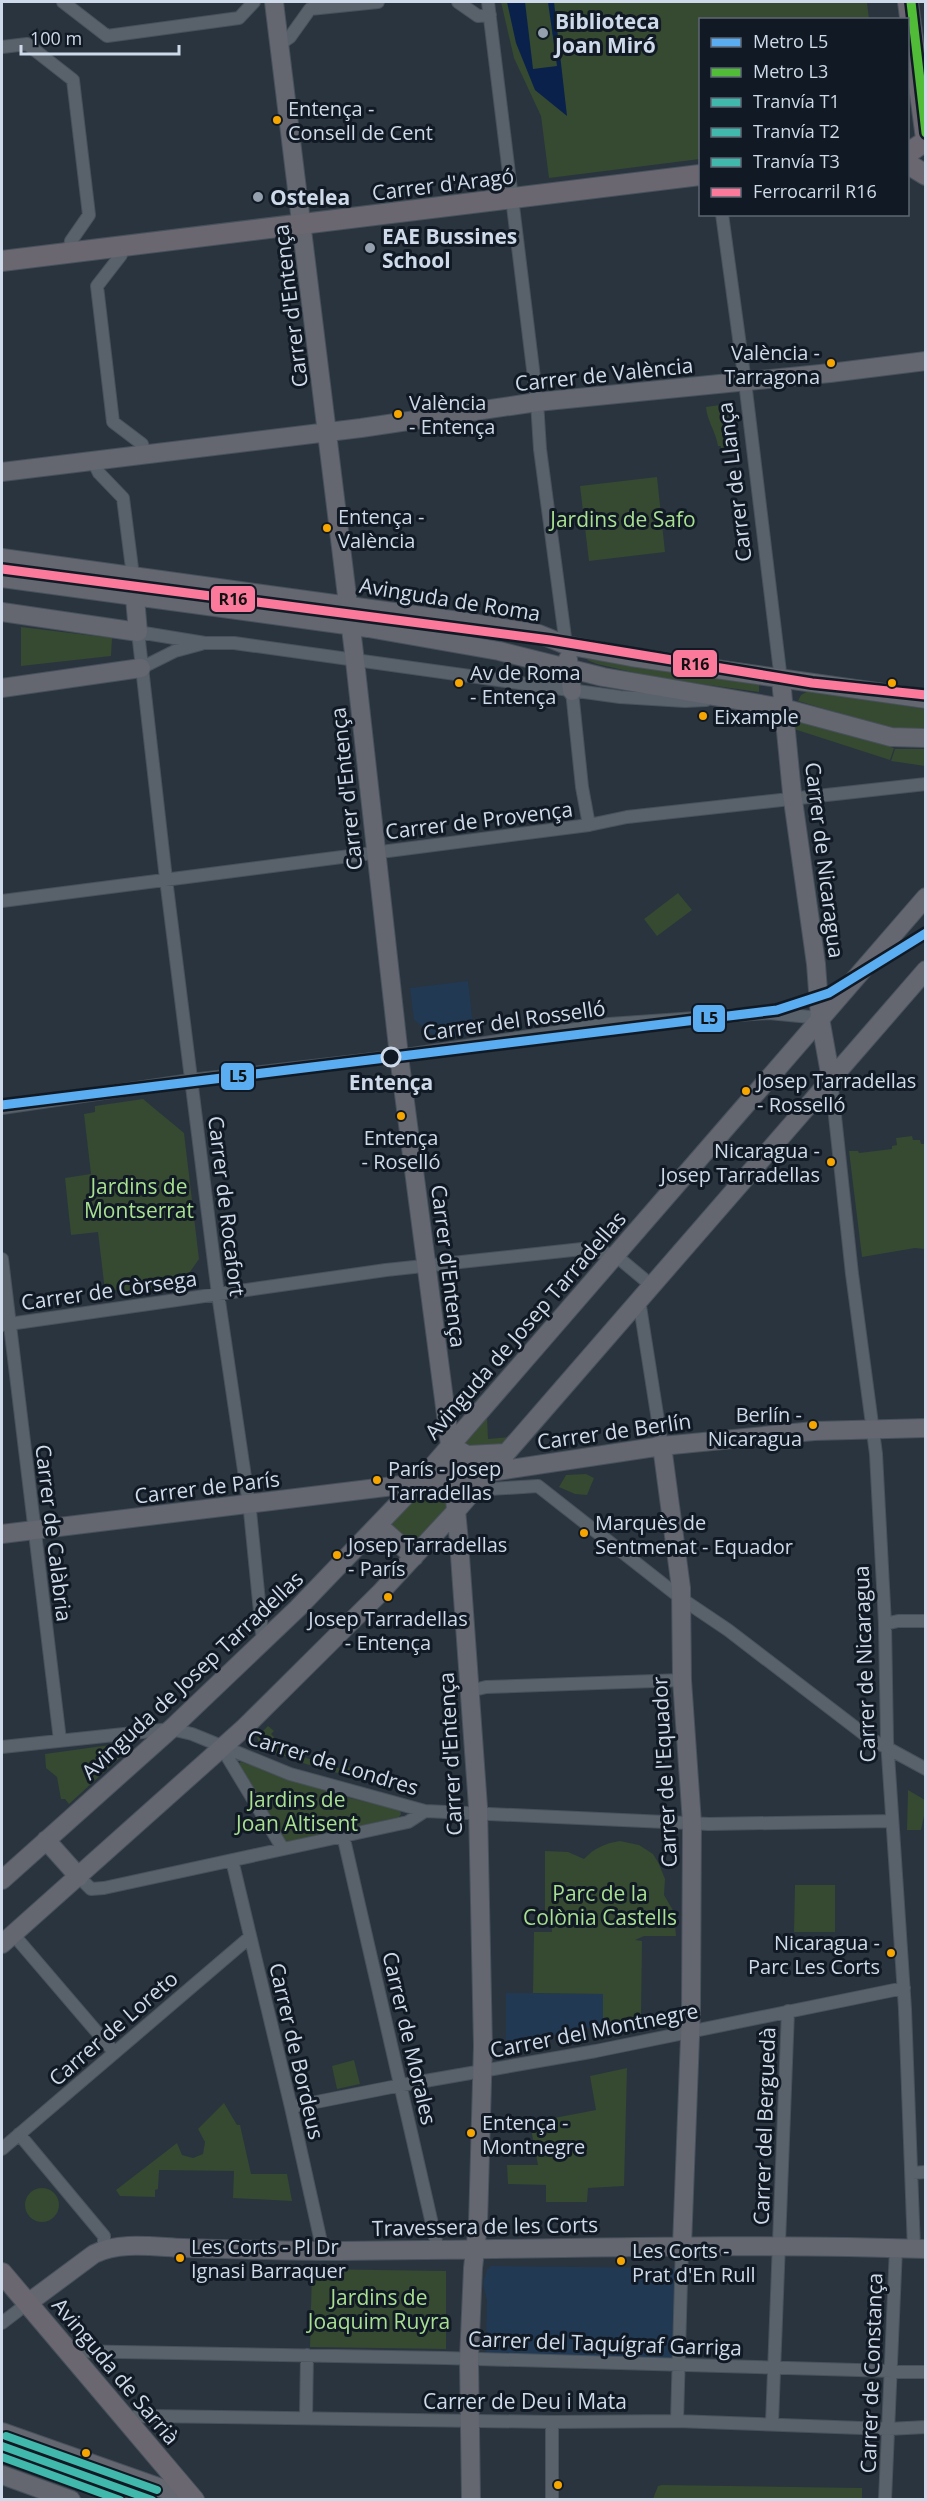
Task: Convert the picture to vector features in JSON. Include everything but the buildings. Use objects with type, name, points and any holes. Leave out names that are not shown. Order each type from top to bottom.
[{"type":"main road","name":"Carrer d'Entença","points":[[274,2],[285,40],[303,224],[399,1056],[450,1445],[459,1542],[478,1815],[482,2073],[470,2359],[471,2499]]},
{"type":"main road","points":[[908,2],[926,140],[909,152]]},
{"type":"main road","points":[[909,165],[926,175]]},
{"type":"main road","name":"Carrer d'Aragó","points":[[2,261],[69,254],[117,255],[303,224],[513,200],[699,175]]},
{"type":"main road","name":"Carrer de València","points":[[2,472],[96,467],[145,454],[327,432],[537,402],[745,382],[926,361]]},
{"type":"main road","name":"Avinguda de Roma","points":[[2,558],[348,605],[539,634],[566,645],[781,680],[926,699]]},
{"type":"main road","points":[[2,612],[138,633],[133,576]]},
{"type":"main road","name":"Avinguda de Roma","points":[[2,578],[350,626],[499,651],[603,677],[783,708],[891,737],[926,738]]},
{"type":"main road","points":[[566,645],[572,691]]},
{"type":"main road","points":[[2,688],[99,676],[141,668]]},
{"type":"main road","name":"Carrer de Llança","points":[[781,680],[783,708]]},
{"type":"main road","name":"Carrer de Nicaragua","points":[[783,708],[816,964],[820,1018],[831,1079]]},
{"type":"main road","name":"Avinguda de Josep Tarradellas","points":[[2,1880],[171,1729],[262,1642],[418,1483],[926,897]]},
{"type":"main road","points":[[7,1939],[222,1748],[414,1557],[926,969]]},
{"type":"main road","name":"Carrer de Berlín","points":[[488,1473],[662,1446],[804,1432],[926,1428]]},
{"type":"main road","points":[[450,1445],[467,1455],[505,1453]]},
{"type":"main road","name":"Carrer de l'Equador","points":[[662,1446],[682,1599],[682,1680],[692,1823],[690,2031],[682,2246]]},
{"type":"main road","points":[[418,1483],[488,1473]]},
{"type":"main road","name":"Carrer de París","points":[[2,1534],[418,1483]]},
{"type":"main road","points":[[378,1525],[414,1557]]},
{"type":"main road","points":[[430,1539],[451,1538],[459,1542]]},
{"type":"main road","points":[[46,1840],[79,1877]]},
{"type":"main road","name":"Travessera de les Corts","points":[[28,2303],[104,2249],[139,2247],[323,2251],[475,2251],[682,2246],[912,2249]]},
{"type":"main road","name":"Avinguda de Sarrià","points":[[2,2272],[194,2499]]},
{"type":"main road","points":[[2,2432],[194,2499]]},
{"type":"main road","points":[[2,2475],[71,2499]]},
{"type":"street","points":[[63,2],[107,36],[239,18],[254,2]]},
{"type":"street","points":[[285,40],[309,9],[378,2]]},
{"type":"street","points":[[458,2],[478,16],[490,15]]},
{"type":"street","points":[[488,2],[537,402],[540,449],[566,645]]},
{"type":"street","points":[[2,47],[27,44],[73,80],[89,215],[71,241],[69,254]]},
{"type":"street","name":"Carrer de Llança","points":[[722,216],[781,680]]},
{"type":"street","points":[[117,255],[97,286],[113,422],[142,444],[145,454]]},
{"type":"street","points":[[96,467],[123,498],[133,576]]},
{"type":"street","name":"Avinguda de Roma","points":[[138,633],[205,642],[234,643],[572,691],[645,699],[685,701],[725,699]]},
{"type":"street","name":"Carrer de Rocafort","points":[[138,633],[218,1294],[249,1504],[262,1642]]},
{"type":"street","points":[[141,668],[175,651],[205,642]]},
{"type":"street","points":[[572,691],[582,787],[589,825]]},
{"type":"street","name":"Carrer de Provença","points":[[2,901],[589,825],[627,817],[926,784]]},
{"type":"street","name":"Carrer del Rosselló","points":[[2,1108],[191,1080],[399,1056],[609,1024],[769,1013],[820,1018]]},
{"type":"street","name":"Carrer de Nicaragua","points":[[831,1079],[852,1274],[874,1428],[885,1624],[888,1749],[904,1988],[912,2173],[912,2249]]},
{"type":"street","name":"Carrer de Còrsega","points":[[5,1325],[426,1265],[582,1249],[615,1255]]},
{"type":"street","points":[[615,1255],[651,1284]]},
{"type":"street","name":"Carrer de Calàbria","points":[[2,1259],[5,1325],[60,1740]]},
{"type":"street","name":"Carrer de l'Equador","points":[[639,1300],[662,1446]]},
{"type":"street","points":[[538,1486],[543,1463]]},
{"type":"street","points":[[453,1478],[474,1490],[538,1486],[682,1599],[728,1630],[869,1738],[926,1769]]},
{"type":"street","points":[[885,1624],[898,1621],[926,1621]]},
{"type":"street","points":[[470,1691],[491,1687],[682,1680]]},
{"type":"street","name":"Carrer de Londres","points":[[2,1747],[171,1729],[181,1730],[290,1774],[425,1811],[692,1823],[892,1821]]},
{"type":"street","points":[[222,1748],[283,1849]]},
{"type":"street","points":[[79,1877],[86,1886],[96,1890],[408,1822],[425,1811]]},
{"type":"street","name":"Carrer de Morales","points":[[344,1835],[438,2250]]},
{"type":"street","name":"Carrer de Bordeus","points":[[232,1860],[323,2251]]},
{"type":"street","name":"Carrer de Loreto","points":[[2,2149],[250,1937]]},
{"type":"street","points":[[7,1939],[114,2052]]},
{"type":"street","name":"Carrer del Montnegre","points":[[291,2107],[402,2085],[482,2073],[904,1988]]},
{"type":"street","name":"Carrer del Berguedà","points":[[772,2423],[788,2011]]},
{"type":"street","points":[[19,2134],[104,2236],[104,2249]]},
{"type":"street","points":[[912,2173],[926,2172]]},
{"type":"street","points":[[677,2421],[682,2246]]},
{"type":"street","name":"Carrer de Constança","points":[[885,2499],[891,2371],[912,2249]]},
{"type":"street","points":[[2,2323],[28,2303]]},
{"type":"street","name":"Carrer del Taquígraf Garriga","points":[[67,2351],[678,2364],[926,2372]]},
{"type":"street","points":[[306,2417],[307,2355]]},
{"type":"street","name":"Carrer de Deu i Mata","points":[[124,2418],[148,2416],[552,2422],[677,2421],[888,2429],[926,2427]]},
{"type":"street","points":[[552,2422],[552,2499]]},
{"type":"shaded area","points":[[507,2],[525,2],[533,69],[557,66],[548,2],[554,2],[567,116],[535,90],[516,43]]},
{"type":"shaded area","points":[[468,981],[474,1034],[439,1039],[414,1020],[410,988]]},
{"type":"shaded area","points":[[506,1993],[603,1994],[603,2025],[506,2045]]},
{"type":"shaded area","points":[[491,2266],[677,2268],[675,2358],[486,2353],[487,2300],[483,2283],[487,2270]]},
{"type":"green space","points":[[501,2],[867,2],[869,18],[699,18],[699,159],[549,178],[541,116],[514,58]]},
{"type":"green space","points":[[727,404],[732,452],[721,454],[721,446],[718,446],[706,407]]},
{"type":"green space","name":"Jardins de Safo","points":[[657,477],[665,552],[589,561],[580,486]]},
{"type":"green space","points":[[21,627],[112,638],[111,656],[21,666]]},
{"type":"green space","points":[[588,658],[759,685],[759,692],[658,678],[597,664],[587,660]]},
{"type":"green space","points":[[808,691],[925,709],[925,731],[893,729],[798,701],[801,695]]},
{"type":"green space","points":[[794,717],[894,748],[890,760],[794,729]]},
{"type":"green space","points":[[895,749],[925,749],[925,766],[891,761]]},
{"type":"green space","points":[[678,893],[692,910],[657,936],[644,919]]},
{"type":"green space","name":"Jardins de Montserrat","points":[[143,1099],[184,1133],[199,1259],[180,1286],[125,1295],[124,1289],[105,1291],[98,1232],[71,1235],[65,1178],[91,1174],[84,1114],[95,1112],[95,1106]]},
{"type":"green space","points":[[912,1136],[913,1140],[920,1140],[921,1144],[925,1144],[925,1249],[915,1248],[862,1257],[849,1151],[859,1153],[892,1149],[892,1146],[897,1145],[896,1138]]},
{"type":"green space","points":[[487,1416],[488,1439],[510,1437],[500,1449],[466,1450],[465,1442]]},
{"type":"green space","points":[[586,1474],[594,1478],[587,1495],[575,1494],[559,1487],[566,1475]]},
{"type":"green space","points":[[442,1489],[447,1492],[449,1506],[412,1546],[391,1525],[392,1523],[421,1493]]},
{"type":"green space","points":[[268,1726],[274,1731],[271,1734],[282,1745],[300,1753],[301,1756],[315,1761],[316,1758],[323,1760],[323,1763],[341,1769],[343,1766],[353,1768],[352,1772],[366,1776],[369,1773],[393,1780],[391,1788],[306,1764],[260,1747],[257,1737]]},
{"type":"green space","points":[[117,1744],[123,1747],[125,1753],[69,1804],[65,1799],[61,1799],[57,1777],[46,1768],[45,1754]]},
{"type":"green space","name":"Jardins de Joan Altisent","points":[[241,1762],[350,1798],[400,1810],[401,1814],[399,1817],[284,1843],[238,1764]]},
{"type":"green space","points":[[908,1790],[925,1800],[921,1830],[907,1830]]},
{"type":"green space","name":"Parc de la Colònia Castells","points":[[620,1841],[639,1845],[653,1854],[659,1864],[665,1879],[664,1895],[674,1912],[676,1936],[644,1936],[635,1940],[642,1941],[641,2017],[603,2025],[603,1994],[533,1993],[534,1932],[552,1932],[551,1914],[545,1913],[545,1851],[568,1852],[584,1859],[600,1847]]},
{"type":"green space","points":[[795,1885],[835,1885],[835,1932],[794,1932]]},
{"type":"green space","points":[[354,2060],[360,2084],[337,2089],[332,2066]]},
{"type":"green space","points":[[627,2068],[624,2186],[588,2188],[587,2202],[546,2202],[546,2185],[508,2184],[507,2165],[538,2165],[528,2123],[596,2110],[590,2076]]},
{"type":"green space","points":[[224,2103],[237,2125],[240,2125],[251,2174],[287,2174],[292,2201],[233,2198],[234,2171],[159,2170],[155,2197],[120,2196],[116,2190],[177,2143],[182,2155],[193,2158],[203,2154],[205,2142],[198,2129]]},
{"type":"green space","points":[[42,2188],[54,2193],[59,2205],[54,2217],[42,2222],[30,2217],[25,2205],[30,2193]]},
{"type":"green space","name":"Jardins de Joaquim Ruyra","points":[[312,2269],[446,2271],[446,2349],[310,2347]]},
{"type":"green space","points":[[2,2441],[132,2487],[128,2499],[117,2499],[2,2459]]},
{"type":"green space","points":[[658,2486],[862,2488],[862,2499],[653,2499]]},
{"type":"metro line","name":"L3","points":[[911,2],[926,133]]},
{"type":"metro line","name":"L5","points":[[2,1105],[777,1010],[829,993],[926,933]]},
{"type":"tram line","name":"T3","points":[[6,2436],[157,2490]]},
{"type":"tram line","name":"T1","points":[[2,2446],[152,2500]]},
{"type":"tram line","name":"T2","points":[[2,2457],[120,2500]]},
{"type":"rail line","name":"R16","points":[[2,569],[550,640],[812,683],[926,695]]},
{"type":"place","name":"Biblioteca Joan Miró","points":[[543,33]]},
{"type":"place","name":"Entença - Consell de Cent","points":[[277,120]]},
{"type":"place","name":"Ostelea","points":[[258,197]]},
{"type":"place","name":"EAE Bussines School","points":[[370,248]]},
{"type":"place","name":"València - Tarragona","points":[[831,363]]},
{"type":"place","name":"València - Entença","points":[[398,414]]},
{"type":"place","name":"Entença - València","points":[[327,528]]},
{"type":"place","name":"Av de Roma - Entença","points":[[459,683]]},
{"type":"place","name":"Eixample","points":[[703,716]]},
{"type":"place","name":"Entença","points":[[391,1057]]},
{"type":"place","name":"Josep Tarradellas - Rosselló","points":[[746,1091]]},
{"type":"place","name":"Entença - Roselló","points":[[401,1116]]},
{"type":"place","name":"Nicaragua - Josep Tarradellas","points":[[831,1162]]},
{"type":"place","name":"Berlín - Nicaragua","points":[[813,1425]]},
{"type":"place","name":"París - Josep Tarradellas","points":[[377,1480]]},
{"type":"place","name":"Marquès de Sentmenat - Equador","points":[[584,1533]]},
{"type":"place","name":"Josep Tarradellas - París","points":[[337,1555]]},
{"type":"place","name":"Josep Tarradellas - Entença","points":[[388,1597]]},
{"type":"place","name":"Nicaragua - Parc Les Corts","points":[[891,1953]]},
{"type":"place","name":"Entença - Montnegre","points":[[471,2133]]},
{"type":"place","name":"Les Corts - Pl Dr Ignasi Barraquer","points":[[180,2258]]},
{"type":"place","name":"Les Corts - Prat d'En Rull","points":[[621,2261]]}]
